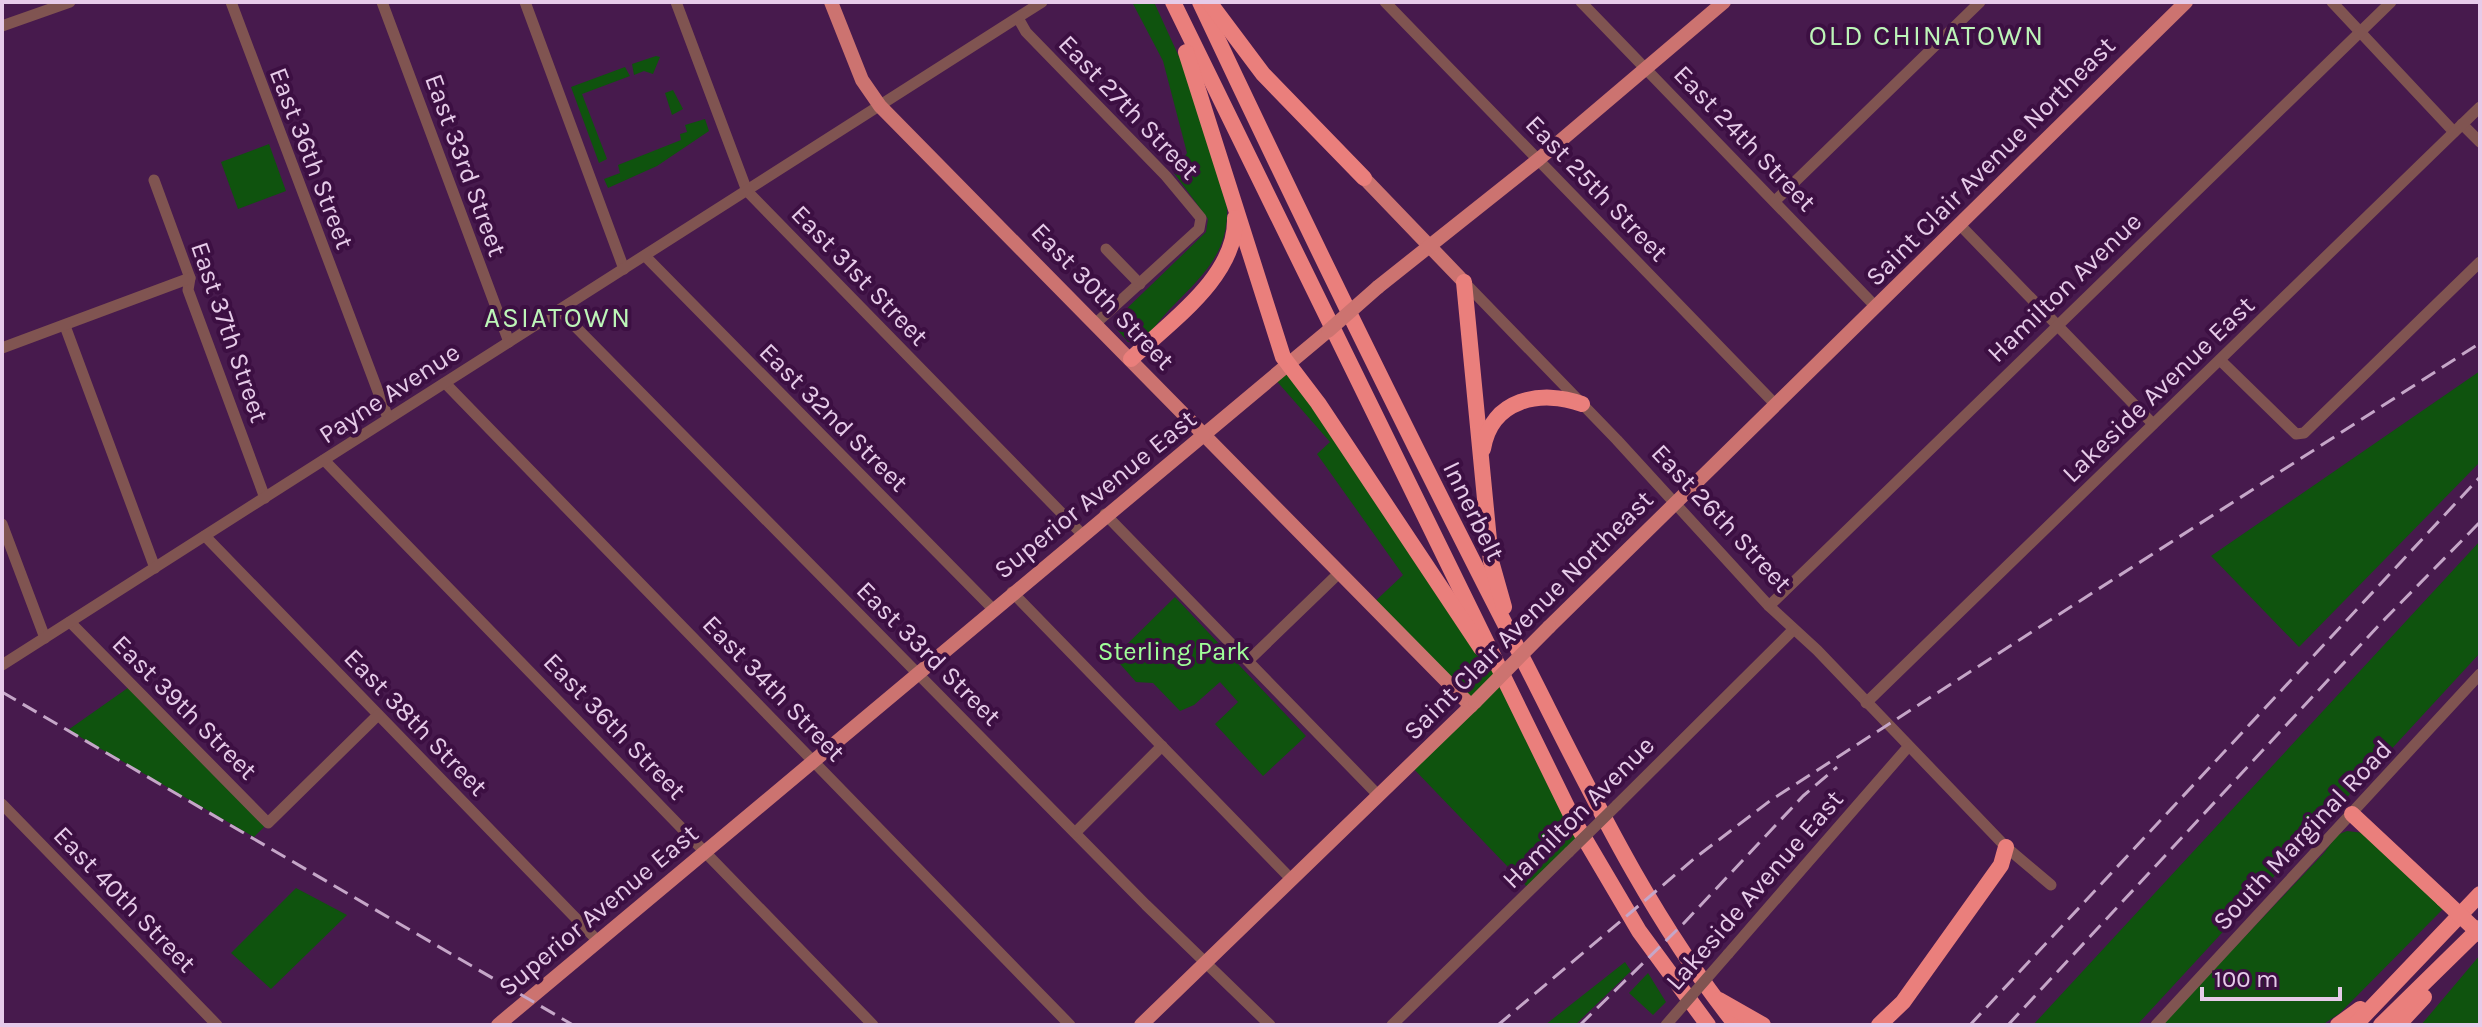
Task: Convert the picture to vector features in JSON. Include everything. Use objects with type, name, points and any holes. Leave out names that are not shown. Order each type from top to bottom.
[{"type":"highway","points":[[1167,2],[1201,90],[1275,338],[1288,366],[1318,403],[1515,702]]},
{"type":"highway","name":"Innerbelt","points":[[1173,2],[1515,702],[1609,885],[1708,1024]]},
{"type":"highway","name":"Innerbelt","points":[[1200,2],[1460,538],[1619,851],[1714,997],[1736,1025]]},
{"type":"highway","points":[[1209,2],[1263,74],[1364,178]]},
{"type":"highway","points":[[1131,359],[1223,264],[1233,240],[1235,205]]},
{"type":"highway","points":[[1464,282],[1494,573],[1527,668]]},
{"type":"highway","points":[[1481,463],[1488,431],[1513,404],[1548,396],[1582,404]]},
{"type":"highway","points":[[2352,814],[2480,931]]},
{"type":"highway","points":[[1879,1025],[1903,1002],[2001,865],[2006,847]]},
{"type":"highway","points":[[2355,1025],[2480,894]]},
{"type":"highway","points":[[2403,1021],[2480,931]]},
{"type":"highway","points":[[2381,1025],[2480,931]]},
{"type":"highway","points":[[2338,1025],[2396,982]]},
{"type":"highway","points":[[1714,997],[1763,1025]]},
{"type":"main road","name":"East 30th Street","points":[[831,2],[862,80],[880,106],[1131,359],[1338,574],[1473,704]]},
{"type":"main road","name":"Superior Avenue East","points":[[498,1025],[596,939],[706,851],[1105,514],[1205,436],[1427,245],[1539,159],[1724,2]]},
{"type":"main road","name":"Saint Clair Avenue Northeast","points":[[1141,1025],[1473,704],[2186,2]]},
{"type":"main road","name":"East 26th Street","points":[[1364,178],[1464,282]]},
{"type":"street","points":[[2,26],[70,2]]},
{"type":"street","name":"East 36th Street","points":[[231,2],[388,418]]},
{"type":"street","name":"East 33rd Street","points":[[382,2],[509,342]]},
{"type":"street","points":[[525,2],[624,269]]},
{"type":"street","name":"East 31st Street","points":[[676,2],[747,191],[1082,534]]},
{"type":"street","name":"Payne Avenue","points":[[2,665],[880,106],[1024,10],[1042,2]]},
{"type":"street","name":"East 25th Street","points":[[1385,2],[1776,405]]},
{"type":"street","name":"East 24th Street","points":[[1581,2],[1776,200],[1876,307]]},
{"type":"street","points":[[1776,200],[1980,2]]},
{"type":"street","points":[[2332,2],[2458,128],[2480,142]]},
{"type":"street","name":"Hamilton Avenue","points":[[1769,606],[2391,2]]},
{"type":"street","name":"East 27th Street","points":[[1024,10],[1026,32],[1198,211],[1199,229],[1140,284]]},
{"type":"street","name":"Lakeside Avenue East","points":[[1866,703],[2480,107]]},
{"type":"street","name":"East 37th Street","points":[[154,180],[190,278],[188,290],[265,498]]},
{"type":"street","points":[[1959,224],[2153,424]]},
{"type":"street","points":[[1095,324],[1140,284],[1106,249]]},
{"type":"street","name":"East 32nd Street","points":[[645,256],[993,609]]},
{"type":"street","points":[[2220,360],[2296,434],[2304,433],[2480,262]]},
{"type":"street","points":[[2,348],[190,278]]},
{"type":"street","name":"East 26th Street","points":[[1464,282],[1769,606],[2006,847],[2051,885]]},
{"type":"street","name":"East 33rd Street","points":[[559,310],[1205,964],[1270,1025]]},
{"type":"street","points":[[65,326],[155,568]]},
{"type":"street","name":"East 34th Street","points":[[445,383],[1070,1025]]},
{"type":"street","name":"East 36th Street","points":[[324,460],[873,1025]]},
{"type":"street","points":[[1105,514],[1379,796]]},
{"type":"street","points":[[2,524],[45,638]]},
{"type":"street","name":"East 38th Street","points":[[205,536],[596,939]]},
{"type":"street","points":[[1249,660],[1338,574]]},
{"type":"street","points":[[1012,592],[1292,880]]},
{"type":"street","name":"East 39th Street","points":[[70,622],[268,823],[378,715]]},
{"type":"street","name":"Hamilton Avenue","points":[[1392,1025],[1793,630]]},
{"type":"street","name":"South Marginal Road","points":[[2156,1025],[2480,674]]},
{"type":"street","points":[[1076,832],[1162,746]]},
{"type":"street","name":"Lakeside Avenue East","points":[[1666,1025],[1908,747]]},
{"type":"street","name":"East 40th Street","points":[[2,804],[217,1025]]},
{"type":"green space","points":[[1132,2],[1154,2],[1186,72],[1227,207],[1223,238],[1211,264],[1140,342],[1128,342],[1114,326],[1118,317],[1206,232],[1208,219],[1174,173],[1187,153],[1163,61]]},
{"type":"green space","points":[[660,57],[653,74],[644,71],[634,75],[632,64]]},
{"type":"green space","points":[[625,67],[630,76],[582,94],[607,159],[599,163],[571,87]]},
{"type":"green space","points":[[673,90],[683,109],[672,115],[665,93]]},
{"type":"green space","points":[[705,119],[709,131],[657,166],[608,188],[604,179],[620,173],[618,165],[681,140],[680,134],[687,132],[685,125]]},
{"type":"green space","points":[[269,144],[286,191],[238,209],[221,162]]},
{"type":"green space","points":[[1288,366],[1318,403],[1515,702],[1584,837],[1530,890],[1410,765],[1471,706],[1370,606],[1403,575],[1317,454],[1330,442],[1274,378]]},
{"type":"green space","points":[[2480,371],[2480,462],[2299,647],[2211,556]]},
{"type":"green space","points":[[2480,541],[2480,653],[2137,1025],[2033,1025]]},
{"type":"green space","name":"Sterling Park","points":[[1175,597],[1306,736],[1263,776],[1215,724],[1238,702],[1220,682],[1194,705],[1180,711],[1153,683],[1136,682],[1114,657]]},
{"type":"green space","points":[[132,685],[268,823],[254,837],[68,730]]},
{"type":"green space","points":[[2347,831],[2364,833],[2444,908],[2340,1013],[2322,1025],[2161,1025],[2324,853],[2337,835]]},
{"type":"green space","points":[[296,888],[347,915],[271,989],[231,953]]},
{"type":"green space","points":[[2480,955],[2480,1025],[2421,1025]]},
{"type":"green space","points":[[1625,962],[1631,971],[1575,1025],[1545,1025]]},
{"type":"green space","points":[[1648,973],[1666,1002],[1653,1015],[1629,993]]},
{"type":"railway","points":[[1498,1025],[1695,858],[1771,800],[2480,343]]},
{"type":"railway","points":[[1970,1025],[2480,477]]},
{"type":"railway","points":[[2008,1025],[2380,624],[2480,522]]},
{"type":"railway","points":[[2,692],[573,1025]]},
{"type":"railway","points":[[1580,1025],[1684,923],[1803,796],[1837,767]]},
{"type":"district","name":"OLD CHINATOWN","points":[[1927,35]]},
{"type":"district","name":"ASIATOWN","points":[[558,317]]}]
